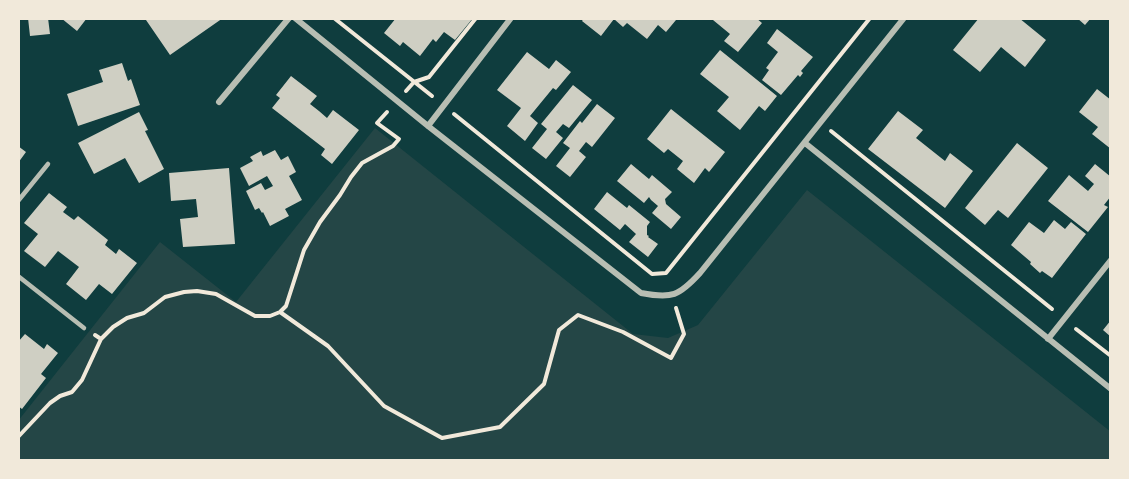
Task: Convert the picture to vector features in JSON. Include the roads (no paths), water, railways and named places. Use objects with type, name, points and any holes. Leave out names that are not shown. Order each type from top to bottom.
[{"type":"street","points":[[219,102],[289,18]]},
{"type":"street","points":[[295,18],[641,294],[659,297],[673,296],[687,288],[904,18]]},
{"type":"street","points":[[428,126],[512,18]]},
{"type":"street","points":[[805,143],[1111,389]]},
{"type":"street","points":[[1048,339],[1111,260]]},
{"type":"lane","points":[[18,201],[48,164]]},
{"type":"lane","points":[[18,276],[84,328]]}]
